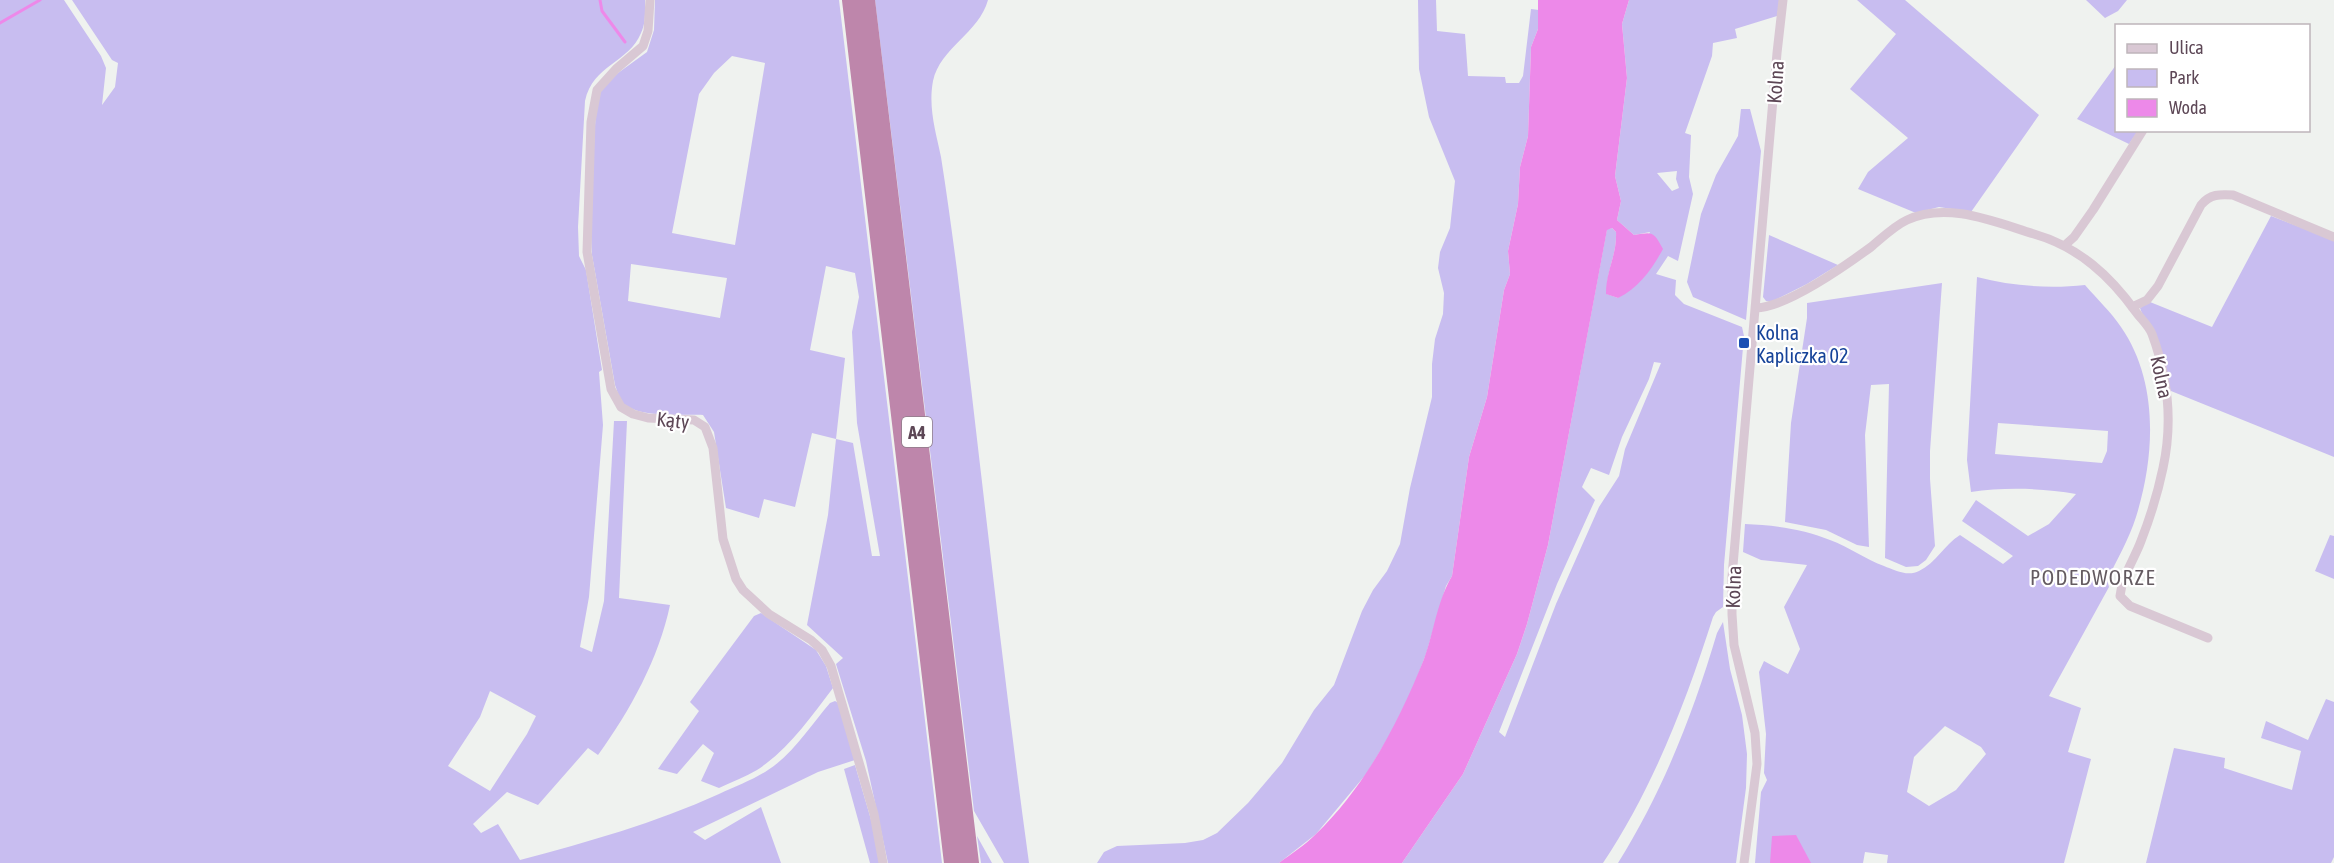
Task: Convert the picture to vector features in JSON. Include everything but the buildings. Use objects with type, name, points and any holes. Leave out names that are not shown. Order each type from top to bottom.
[{"type":"highway","name":"A4","points":[[851,0],[953,863]]},
{"type":"highway","name":"A4","points":[[866,0],[970,863]]},
{"type":"street","name":"Kąty","points":[[650,0],[648,31],[643,46],[616,69],[597,90],[591,122],[587,252],[611,389],[621,407],[633,414],[648,418],[694,420],[705,427],[713,448],[723,539],[731,567],[743,590],[769,614],[811,640],[822,650],[831,666],[874,814],[883,863]]},
{"type":"street","name":"Kolna","points":[[1744,863],[1755,786],[1756,746],[1736,654],[1731,595],[1783,0]]},
{"type":"street","points":[[2064,246],[2074,237],[2093,210],[2142,132]]},
{"type":"street","points":[[2132,307],[2147,300],[2158,286],[2201,206],[2205,200],[2218,194],[2233,195],[2334,237]]},
{"type":"street","name":"Kolna","points":[[1756,308],[1772,306],[1819,281],[1863,253],[1906,220],[1927,214],[1956,212],[1964,214],[2038,235],[2078,252],[2103,272],[2151,332],[2168,392],[2169,423],[2163,467],[2141,542],[2121,584],[2120,596],[2130,606],[2208,638]]},
{"type":"green space","points":[[0,0],[64,0],[101,56],[106,68],[102,105],[115,87],[118,63],[112,60],[72,0],[645,0],[645,17],[641,33],[628,51],[595,79],[585,101],[578,227],[579,256],[586,270],[602,370],[599,372],[603,425],[589,597],[580,647],[592,652],[604,601],[614,421],[627,421],[619,598],[670,605],[659,645],[642,683],[598,755],[588,748],[538,805],[507,792],[473,824],[481,833],[498,824],[520,860],[646,823],[719,794],[768,770],[786,756],[830,703],[835,701],[840,704],[855,760],[818,772],[693,832],[705,840],[761,807],[781,863],[0,863]],"holes":[[[490,691],[536,716],[490,791],[448,766],[480,717]]]},
{"type":"green space","points":[[655,0],[839,0],[942,863],[888,863],[866,761],[836,664],[843,658],[807,625],[828,515],[836,439],[812,433],[795,507],[764,499],[759,518],[726,508],[714,432],[703,415],[639,411],[623,403],[617,392],[592,255],[590,216],[596,108],[599,91],[618,73],[647,52],[654,30]],"holes":[[[732,56],[765,63],[735,245],[672,233],[699,94],[714,73]],[[631,264],[727,278],[720,318],[628,301]],[[826,266],[855,273],[859,297],[852,332],[857,423],[880,556],[872,556],[853,443],[836,439],[845,358],[810,350]]]},
{"type":"green space","points":[[875,0],[988,0],[977,22],[943,59],[937,69],[931,101],[957,270],[1029,863],[1004,863],[974,811]]},
{"type":"green space","points":[[1418,0],[1436,0],[1437,31],[1465,34],[1468,76],[1505,77],[1506,83],[1519,83],[1523,76],[1531,9],[1539,10],[1538,29],[1531,47],[1528,136],[1520,167],[1518,204],[1508,251],[1510,274],[1504,290],[1487,397],[1469,457],[1452,576],[1446,586],[1426,654],[1413,688],[1391,733],[1367,773],[1316,834],[1279,863],[1097,863],[1104,852],[1117,846],[1203,840],[1217,833],[1248,803],[1282,763],[1314,710],[1334,685],[1362,611],[1373,590],[1387,571],[1400,544],[1410,488],[1432,397],[1432,364],[1435,339],[1443,314],[1444,293],[1438,268],[1440,252],[1450,228],[1455,181],[1429,117],[1419,69]]},
{"type":"green space","points":[[1629,0],[1780,0],[1777,16],[1735,29],[1737,38],[1713,43],[1712,56],[1685,133],[1691,135],[1689,177],[1693,194],[1678,261],[1668,256],[1656,274],[1676,280],[1675,295],[1684,304],[1742,327],[1744,336],[1724,565],[1723,607],[1713,617],[1680,712],[1653,775],[1603,863],[1402,863],[1463,774],[1517,654],[1527,624],[1548,545],[1607,229],[1612,228],[1616,232],[1607,294],[1618,298],[1650,232],[1634,235],[1617,220],[1621,201],[1615,176],[1627,78],[1622,24]],"holes":[[[1677,171],[1676,179],[1679,188],[1672,191],[1657,173]],[[1654,362],[1661,363],[1625,449],[1619,476],[1599,507],[1556,604],[1505,737],[1499,732],[1557,584],[1595,500],[1582,487],[1591,468],[1609,475],[1622,437],[1649,379]]]},
{"type":"green space","points":[[1857,0],[1905,0],[2039,115],[1971,212],[1939,207],[1916,213],[1858,189],[1868,172],[1908,138],[1850,89],[1896,34]]},
{"type":"green space","points":[[2086,0],[2127,0],[2118,11],[2105,18]]},
{"type":"green space","points":[[2115,66],[2115,132],[2137,132],[2129,144],[2077,119]]},
{"type":"green space","points":[[1741,109],[1750,109],[1761,151],[1746,320],[1693,297],[1687,282],[1701,214],[1716,175],[1738,136]]},
{"type":"green space","points":[[2271,216],[2334,240],[2334,457],[2171,391],[2140,308],[2150,302],[2212,327]]},
{"type":"green space","points":[[1769,235],[1838,265],[1771,302],[1766,301],[1763,297]]},
{"type":"green space","points":[[1977,277],[2031,286],[2085,285],[2117,321],[2133,348],[2142,371],[2147,395],[2150,445],[2136,517],[2107,580],[2109,587],[2049,696],[2081,708],[2068,752],[2091,759],[2064,863],[1887,863],[1888,855],[1865,852],[1863,863],[1755,863],[1761,792],[1767,780],[1764,773],[1766,734],[1759,672],[1764,661],[1788,674],[1800,649],[1784,607],[1807,565],[1761,560],[1743,552],[1745,524],[1810,533],[1892,569],[1915,573],[1925,568],[1960,535],[2003,564],[2013,556],[1962,521],[1976,500],[2028,536],[2049,524],[2076,494],[2024,489],[1971,492],[1967,460]],"holes":[[[1998,423],[2108,431],[2107,451],[2102,463],[1995,454]],[[1945,726],[1981,747],[1986,754],[1956,790],[1929,806],[1907,792],[1914,757]]]},
{"type":"green space","points":[[1942,283],[1930,451],[1935,546],[1926,560],[1918,566],[1906,567],[1885,558],[1889,384],[1871,385],[1865,435],[1869,547],[1857,545],[1826,530],[1785,522],[1791,423],[1807,318],[1807,303]]},
{"type":"green space","points":[[2330,535],[2334,536],[2334,579],[2315,571]]},
{"type":"green space","points":[[761,613],[816,650],[826,666],[833,688],[779,753],[757,770],[743,777],[719,788],[701,781],[714,753],[703,744],[677,774],[658,769],[699,711],[690,702],[754,616]]},
{"type":"green space","points":[[1723,622],[1730,669],[1742,715],[1747,754],[1746,788],[1736,863],[1618,863],[1663,780],[1687,722],[1717,633]]},
{"type":"green space","points":[[2326,699],[2334,702],[2334,857],[2331,863],[2146,863],[2174,748],[2225,758],[2224,768],[2292,790],[2301,751],[2261,738],[2266,721],[2308,740]]},
{"type":"green space","points":[[855,765],[872,823],[880,863],[870,863],[844,769]]},
{"type":"green space","points":[[977,836],[992,863],[981,863]]},
{"type":"water","points":[[1538,0],[1629,0],[1622,24],[1627,78],[1615,176],[1621,201],[1617,220],[1634,235],[1652,234],[1663,249],[1649,271],[1626,294],[1618,298],[1606,294],[1616,232],[1612,228],[1607,230],[1548,545],[1517,654],[1463,774],[1402,863],[1279,863],[1303,846],[1334,816],[1379,752],[1392,730],[1424,659],[1439,606],[1452,576],[1469,457],[1487,397],[1504,290],[1510,274],[1508,251],[1518,204],[1520,167],[1528,136],[1531,47],[1538,29]]},
{"type":"water","points":[[1796,835],[1811,863],[1770,863],[1772,836]]},
{"type":"waterway","points":[[0,23],[40,0]]},
{"type":"waterway","points":[[600,0],[602,11],[625,42]]},
{"type":"place","name":"Kolna Kapliczka 02","points":[[1744,343]]},
{"type":"district","name":"PODEDWORZE","points":[[2093,577]]}]
